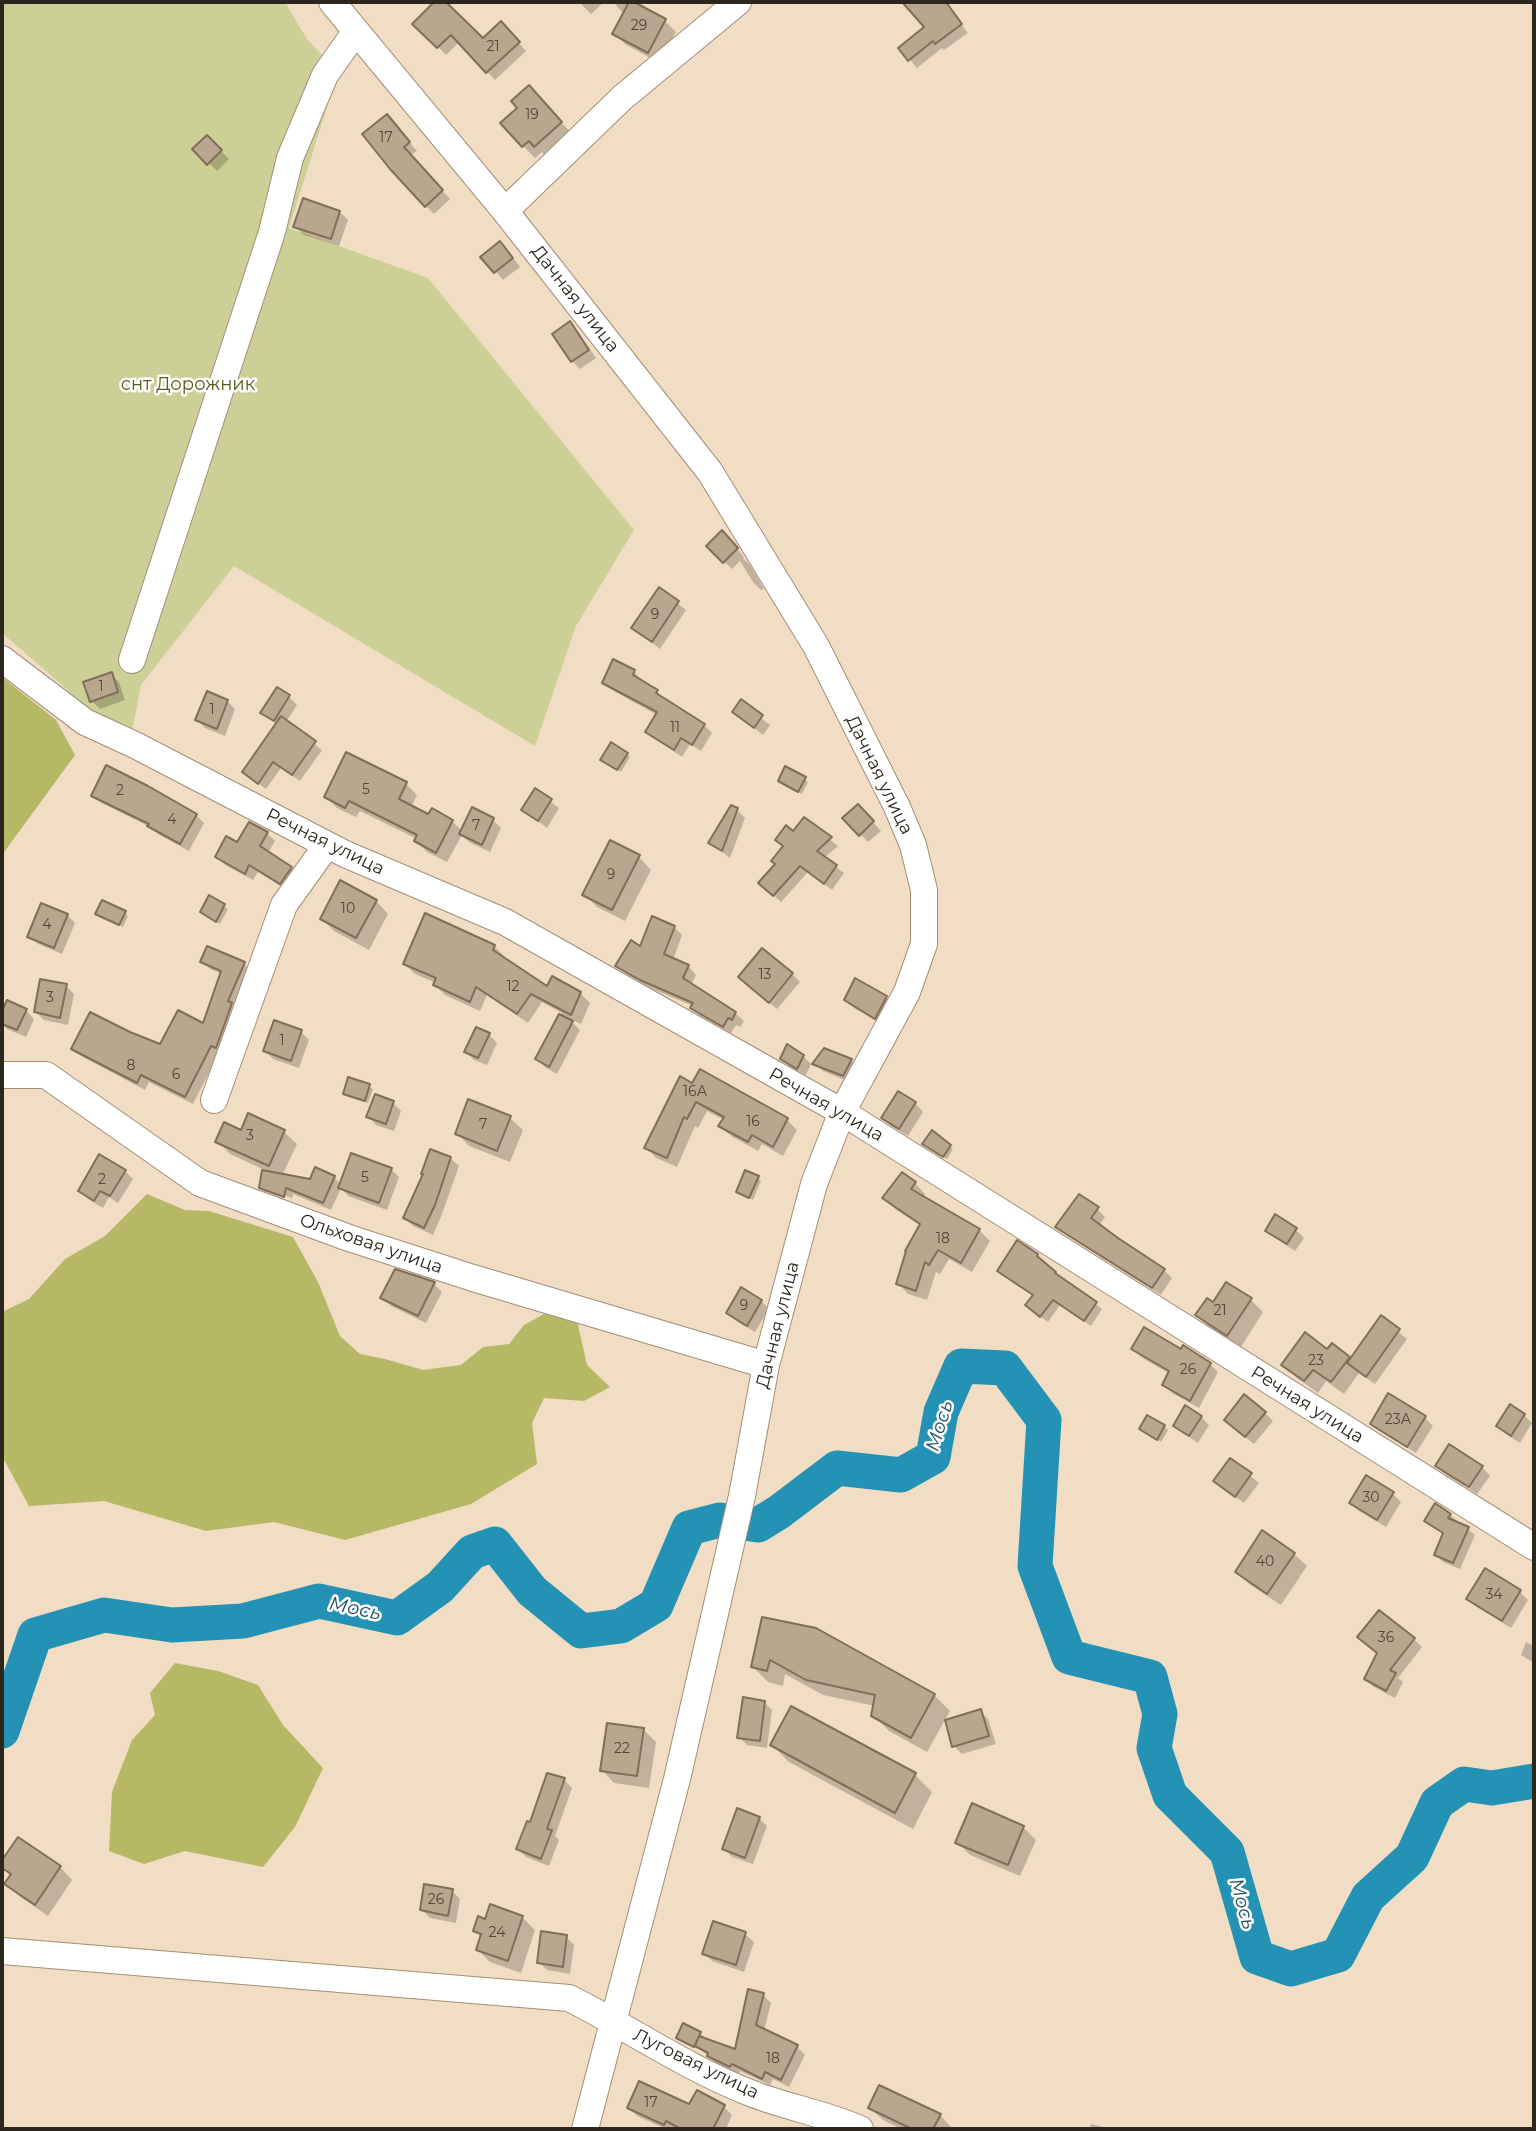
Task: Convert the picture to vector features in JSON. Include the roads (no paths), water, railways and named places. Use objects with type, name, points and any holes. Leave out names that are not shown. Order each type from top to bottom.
[{"type":"street","name":"Дачная улица","points":[[332,2],[505,211],[710,472],[816,646],[897,807],[913,845],[924,890],[924,944],[907,992],[842,1112],[814,1184],[766,1365],[742,1496],[677,1779],[585,2129]]},
{"type":"street","points":[[505,211],[622,98],[738,2]]},
{"type":"street","points":[[132,660],[272,232],[290,158],[325,75],[356,31]]},
{"type":"street","name":"Речная улица","points":[[2,659],[85,722],[135,745],[327,845],[505,922],[842,1112],[1534,1547]]},
{"type":"street","points":[[214,1100],[284,905],[327,845]]},
{"type":"street","name":"Ольховая улица","points":[[2,1075],[46,1075],[200,1183],[349,1238],[766,1365]]},
{"type":"street","name":"Луговая улица","points":[[2,1951],[569,1998],[615,2021],[649,2044],[748,2092],[860,2129]]},
{"type":"waterway","name":"Мось","points":[[2,1731],[35,1635],[104,1615],[172,1625],[243,1621],[319,1601],[397,1618],[440,1587],[472,1552],[495,1544],[532,1591],[581,1631],[621,1626],[656,1605],[689,1528],[720,1520],[758,1525],[837,1468],[901,1475],[933,1457],[941,1412],[961,1366],[1005,1368],[1044,1420],[1035,1566],[1069,1657],[1150,1677],[1160,1714],[1154,1748],[1170,1795],[1227,1852],[1257,1957],[1291,1969],[1338,1955],[1368,1897],[1412,1857],[1437,1803],[1464,1784],[1492,1788],[1534,1781]]},
{"type":"park label","name":"снт Дорожник","points":[[188,385]]}]
